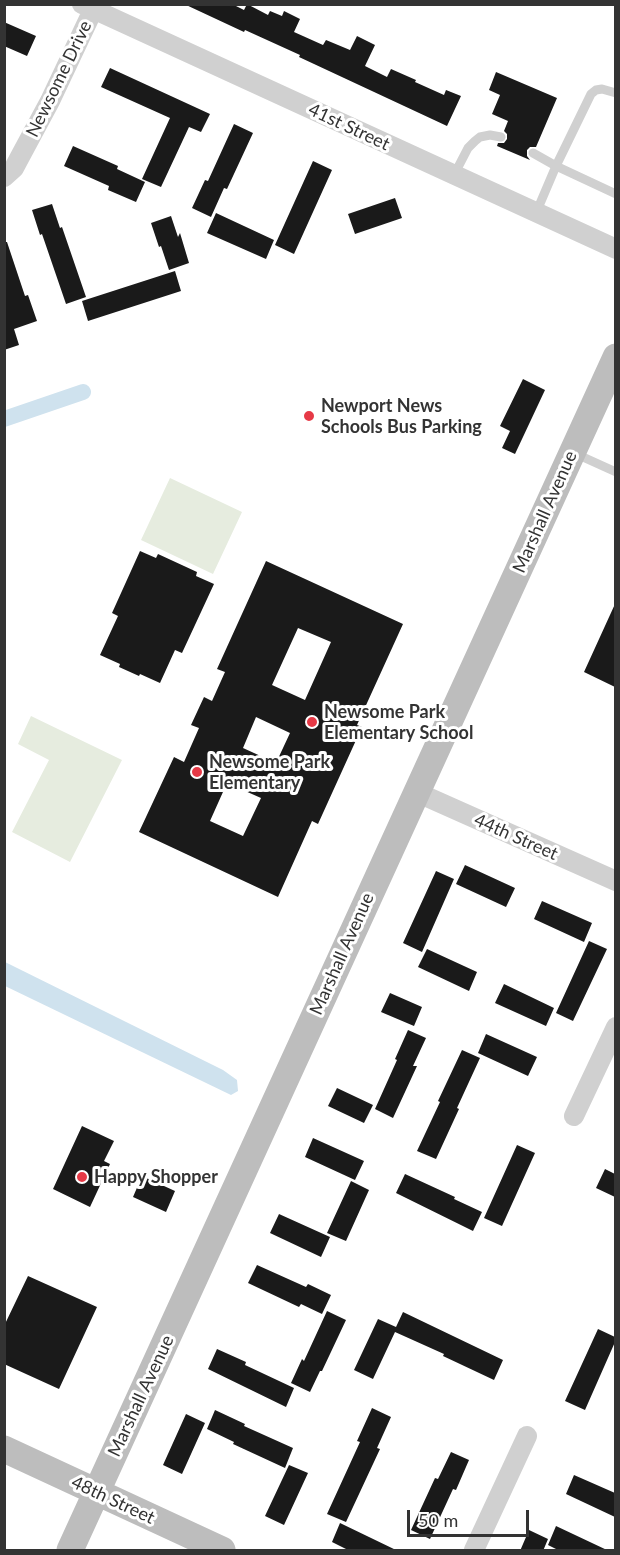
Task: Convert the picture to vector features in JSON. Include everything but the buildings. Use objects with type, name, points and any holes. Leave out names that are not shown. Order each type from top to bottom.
[{"type":"street","name":"41st Street","points":[[88,7],[615,249]]},
{"type":"street","name":"Newsome Drive","points":[[4,177],[14,168],[50,101],[88,7]]},
{"type":"street","name":"Marshall Avenue","points":[[70,1551],[615,357]]},
{"type":"street","name":"44th Street","points":[[416,792],[615,881]]},
{"type":"street","points":[[574,1116],[615,1027]]},
{"type":"street","points":[[474,1551],[527,1436]]},
{"type":"street","name":"48th Street","points":[[4,1449],[222,1551]]},
{"type":"lane","points":[[536,213],[591,94],[602,89],[615,93]]},
{"type":"lane","points":[[454,175],[468,148],[475,141],[480,137],[490,135],[501,137]]},
{"type":"lane","points":[[533,153],[615,194]]},
{"type":"lane","points":[[573,452],[615,471]]},
{"type":"shaded area","points":[[170,478],[242,512],[213,574],[141,540]]},
{"type":"shaded area","points":[[31,716],[122,760],[70,862],[12,832],[49,760],[18,744]]},
{"type":"water","points":[[5,962],[223,1070],[237,1080],[238,1091],[231,1095],[5,986]]},
{"type":"waterway","points":[[4,419],[83,392]]},
{"type":"place","name":"Newport News Schools Bus Parking","points":[[309,416]]},
{"type":"place","name":"Newsome Park Elementary School","points":[[312,722]]},
{"type":"place","name":"Newsome Park Elementary","points":[[197,772]]},
{"type":"place","name":"Happy Shopper","points":[[82,1177]]}]
